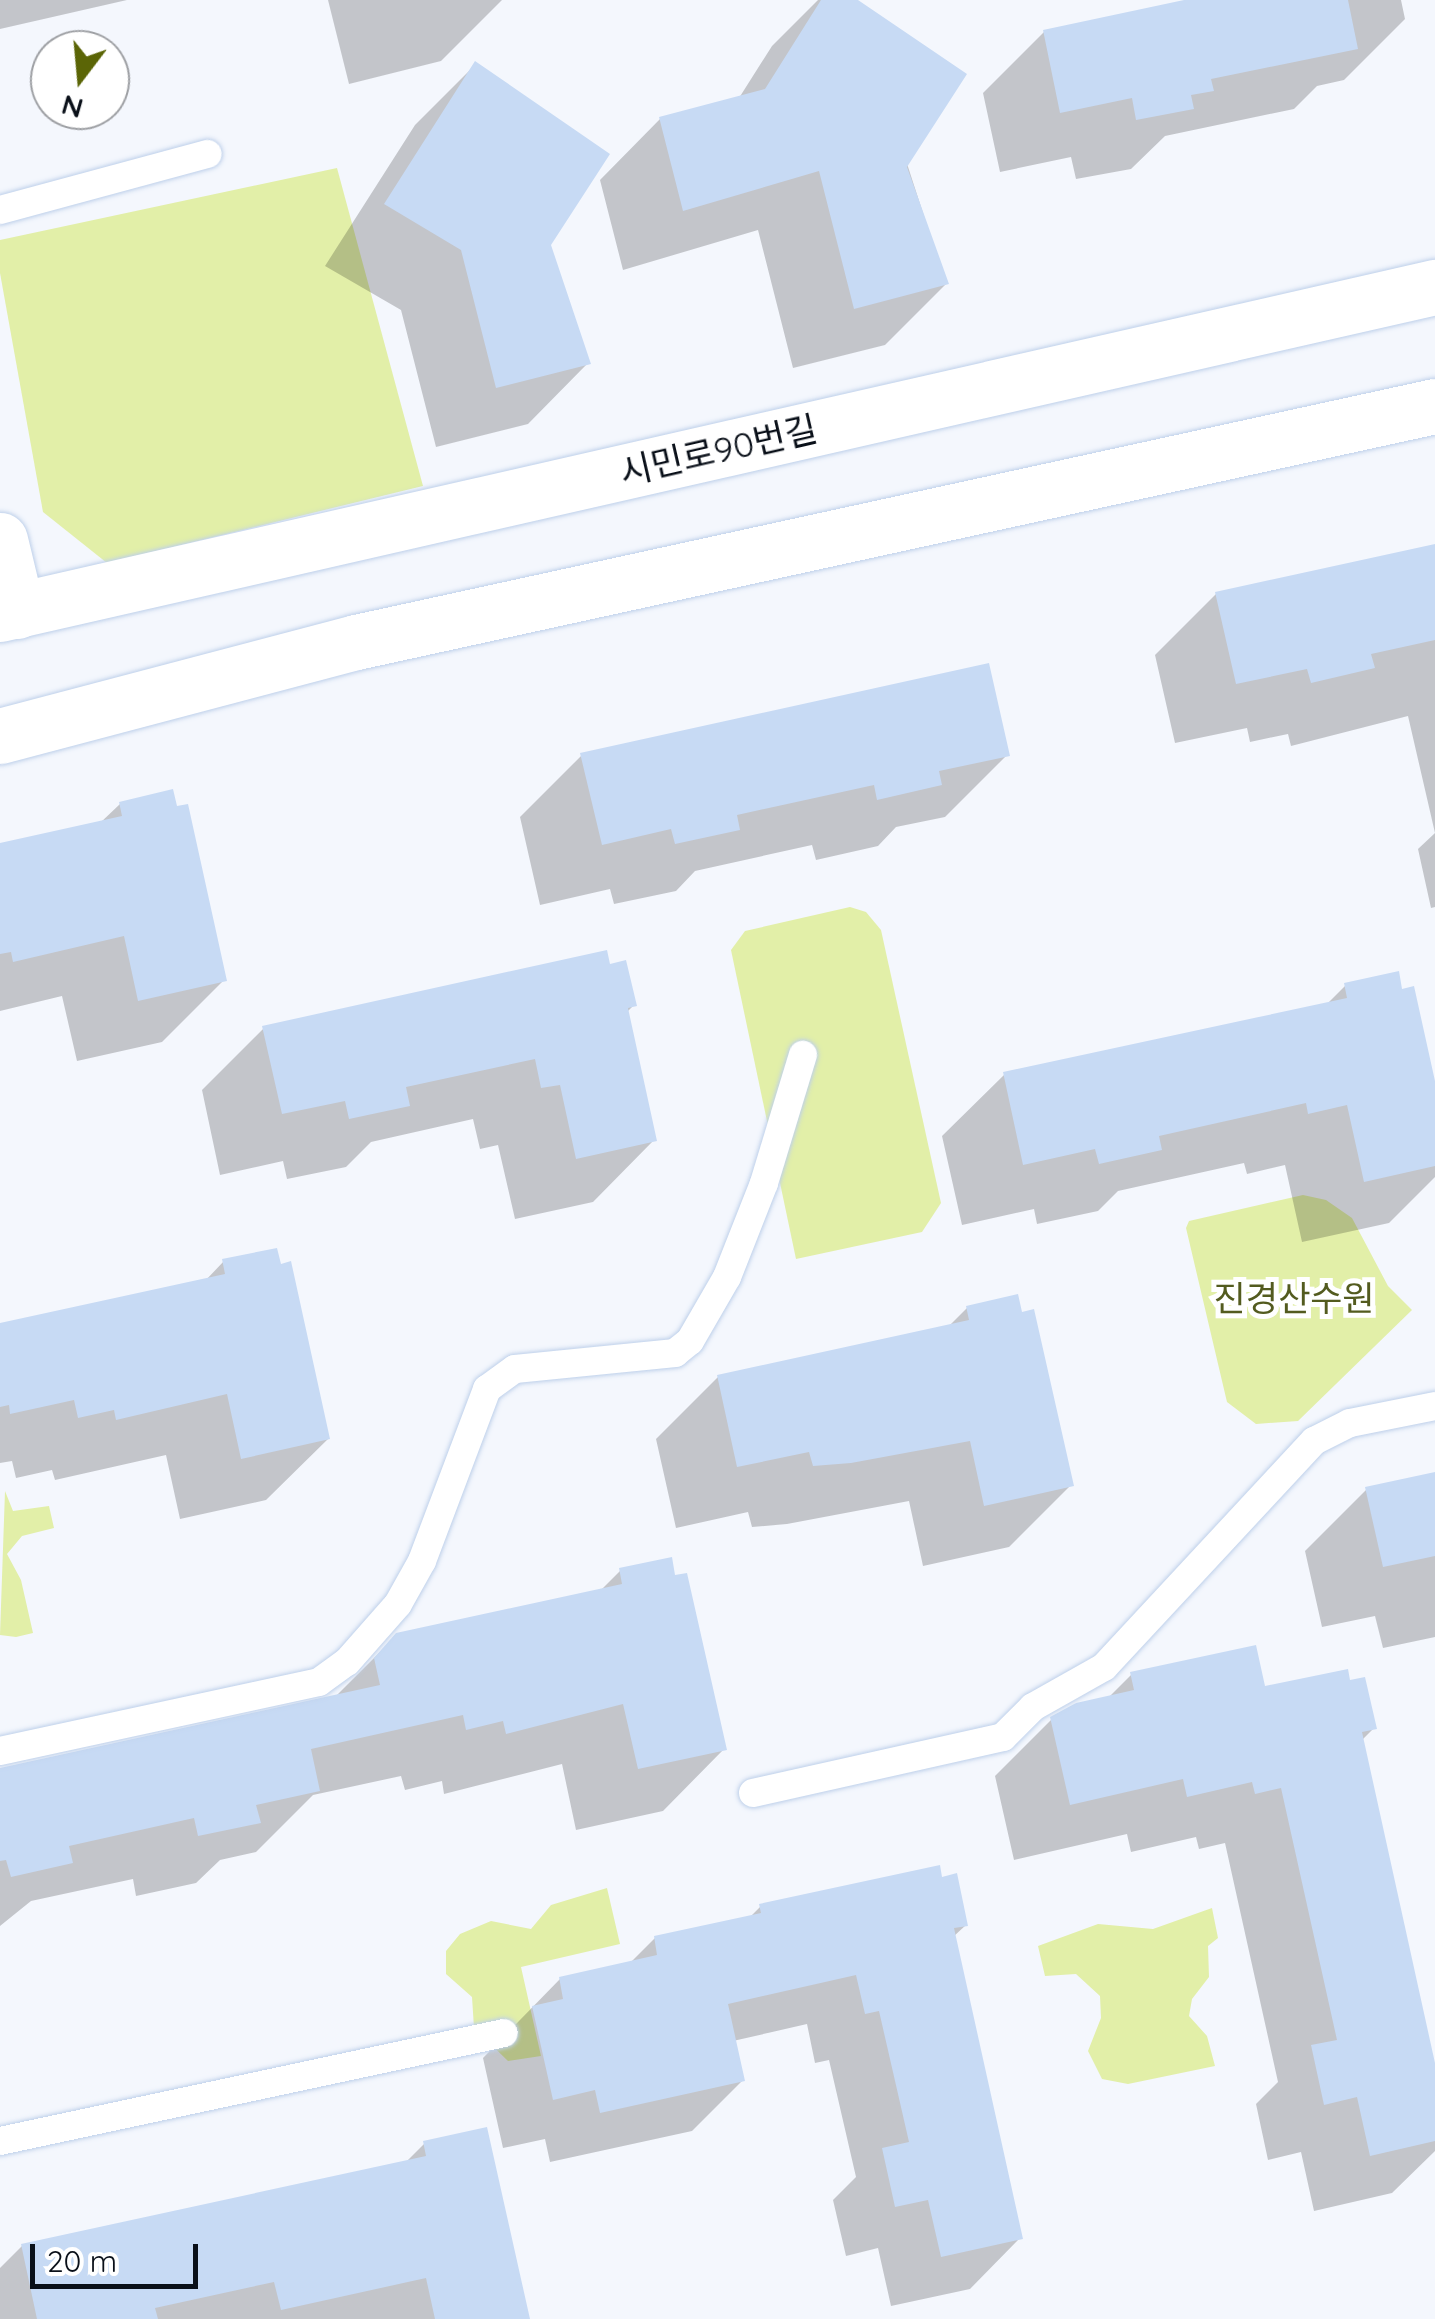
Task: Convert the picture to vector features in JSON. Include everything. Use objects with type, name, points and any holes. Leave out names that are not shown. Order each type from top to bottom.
[{"type":"street","name":"시민로90번길","points":[[8,612],[1435,286]]},
{"type":"street","points":[[0,736],[356,642],[1435,406]]},
{"type":"street","points":[[0,540],[8,612]]},
{"type":"lane","points":[[0,210],[208,154]]},
{"type":"lane","points":[[0,1751],[318,1682],[347,1662],[398,1604],[422,1561],[487,1389],[515,1369],[676,1354],[690,1341],[727,1276],[764,1183],[803,1055]]},
{"type":"lane","points":[[753,1793],[1003,1738],[1033,1708],[1104,1667],[1314,1441],[1350,1422],[1435,1406]]},
{"type":"lane","points":[[0,2141],[504,2034]]},
{"type":"green space","points":[[337,168],[423,486],[107,563],[43,512],[0,273],[0,240]]},
{"type":"green space","points":[[850,907],[866,912],[881,930],[941,1203],[922,1232],[796,1259],[731,950],[745,931]]},
{"type":"green space","name":"진경산수원","points":[[1303,1195],[1326,1200],[1352,1218],[1388,1286],[1412,1310],[1298,1421],[1256,1424],[1227,1402],[1186,1228],[1189,1221]]},
{"type":"green space","points":[[5,1491],[13,1511],[49,1506],[54,1528],[22,1536],[7,1554],[21,1580],[33,1633],[16,1637],[0,1635]]},
{"type":"green space","points":[[607,1888],[620,1944],[521,1967],[541,2056],[508,2061],[474,2028],[472,1997],[446,1974],[446,1951],[460,1934],[491,1921],[531,1929],[551,1905]]},
{"type":"green space","points":[[1212,1908],[1218,1938],[1208,1946],[1209,1977],[1192,1999],[1189,2016],[1207,2036],[1215,2066],[1128,2084],[1102,2079],[1088,2051],[1101,2018],[1100,1996],[1076,1974],[1045,1976],[1038,1946],[1098,1924],[1153,1929]]},
{"type":"building","points":[[821,0],[858,0],[967,74],[907,167],[949,284],[854,309],[819,171],[683,211],[659,117],[765,89]]},
{"type":"building","points":[[1184,0],[1348,0],[1358,49],[1211,79],[1214,91],[1191,95],[1194,109],[1136,120],[1132,98],[1060,113],[1043,30]]},
{"type":"building","points":[[475,61],[610,154],[551,245],[591,364],[496,388],[461,250],[384,204]]},
{"type":"building","points":[[1435,544],[1435,640],[1371,654],[1375,668],[1311,683],[1307,669],[1236,684],[1215,592]]},
{"type":"building","points":[[989,663],[1010,756],[939,771],[942,785],[877,800],[874,785],[737,815],[740,830],[675,844],[671,829],[602,845],[580,753]]},
{"type":"building","points":[[173,789],[177,806],[188,804],[227,981],[138,1001],[124,936],[13,962],[11,952],[0,954],[0,843],[122,816],[119,802]]},
{"type":"building","points":[[607,950],[610,964],[626,960],[637,1006],[628,1008],[657,1141],[576,1159],[560,1085],[541,1088],[535,1059],[406,1087],[410,1106],[349,1119],[345,1101],[282,1114],[262,1026]]},
{"type":"building","points":[[1399,971],[1402,989],[1414,986],[1435,1081],[1435,1166],[1364,1182],[1347,1105],[1308,1114],[1306,1103],[1159,1136],[1162,1150],[1099,1164],[1095,1149],[1023,1165],[1003,1072],[1347,998],[1344,983]]},
{"type":"building","points":[[277,1248],[281,1264],[291,1261],[330,1439],[241,1459],[227,1394],[116,1420],[114,1410],[78,1418],[74,1400],[10,1414],[9,1405],[0,1407],[0,1323],[225,1274],[222,1259]]},
{"type":"building","points":[[1018,1294],[1022,1312],[1034,1309],[1074,1486],[984,1506],[970,1441],[851,1463],[813,1466],[809,1452],[737,1467],[717,1375],[969,1320],[966,1306]]},
{"type":"building","points":[[1435,1472],[1435,1556],[1383,1567],[1365,1487]]},
{"type":"building","points":[[672,1557],[675,1575],[687,1573],[727,1750],[638,1769],[623,1704],[506,1734],[503,1721],[466,1730],[463,1715],[311,1749],[320,1791],[256,1805],[261,1823],[198,1836],[194,1818],[69,1846],[73,1863],[11,1877],[6,1860],[0,1861],[0,1768],[380,1685],[374,1658],[396,1633],[622,1584],[619,1568]]},
{"type":"building","points":[[1256,1645],[1265,1686],[1348,1669],[1350,1680],[1365,1677],[1377,1729],[1362,1732],[1435,2063],[1435,2141],[1370,2156],[1357,2097],[1324,2105],[1311,2045],[1337,2040],[1281,1788],[1255,1794],[1252,1782],[1187,1797],[1183,1779],[1070,1805],[1050,1717],[1076,1703],[1134,1690],[1130,1672]]},
{"type":"building","points":[[940,1865],[942,1877],[957,1873],[968,1926],[954,1928],[1023,2239],[941,2257],[928,2200],[895,2207],[882,2148],[909,2142],[879,2011],[865,2014],[856,1975],[728,2004],[745,2081],[600,2113],[595,2090],[553,2100],[532,2006],[563,1999],[559,1977],[657,1955],[654,1936],[761,1913],[759,1904]]},
{"type":"building","points":[[487,2127],[530,2319],[435,2319],[426,2278],[281,2310],[274,2282],[155,2308],[158,2319],[37,2319],[21,2244],[426,2156],[423,2141]]}]
